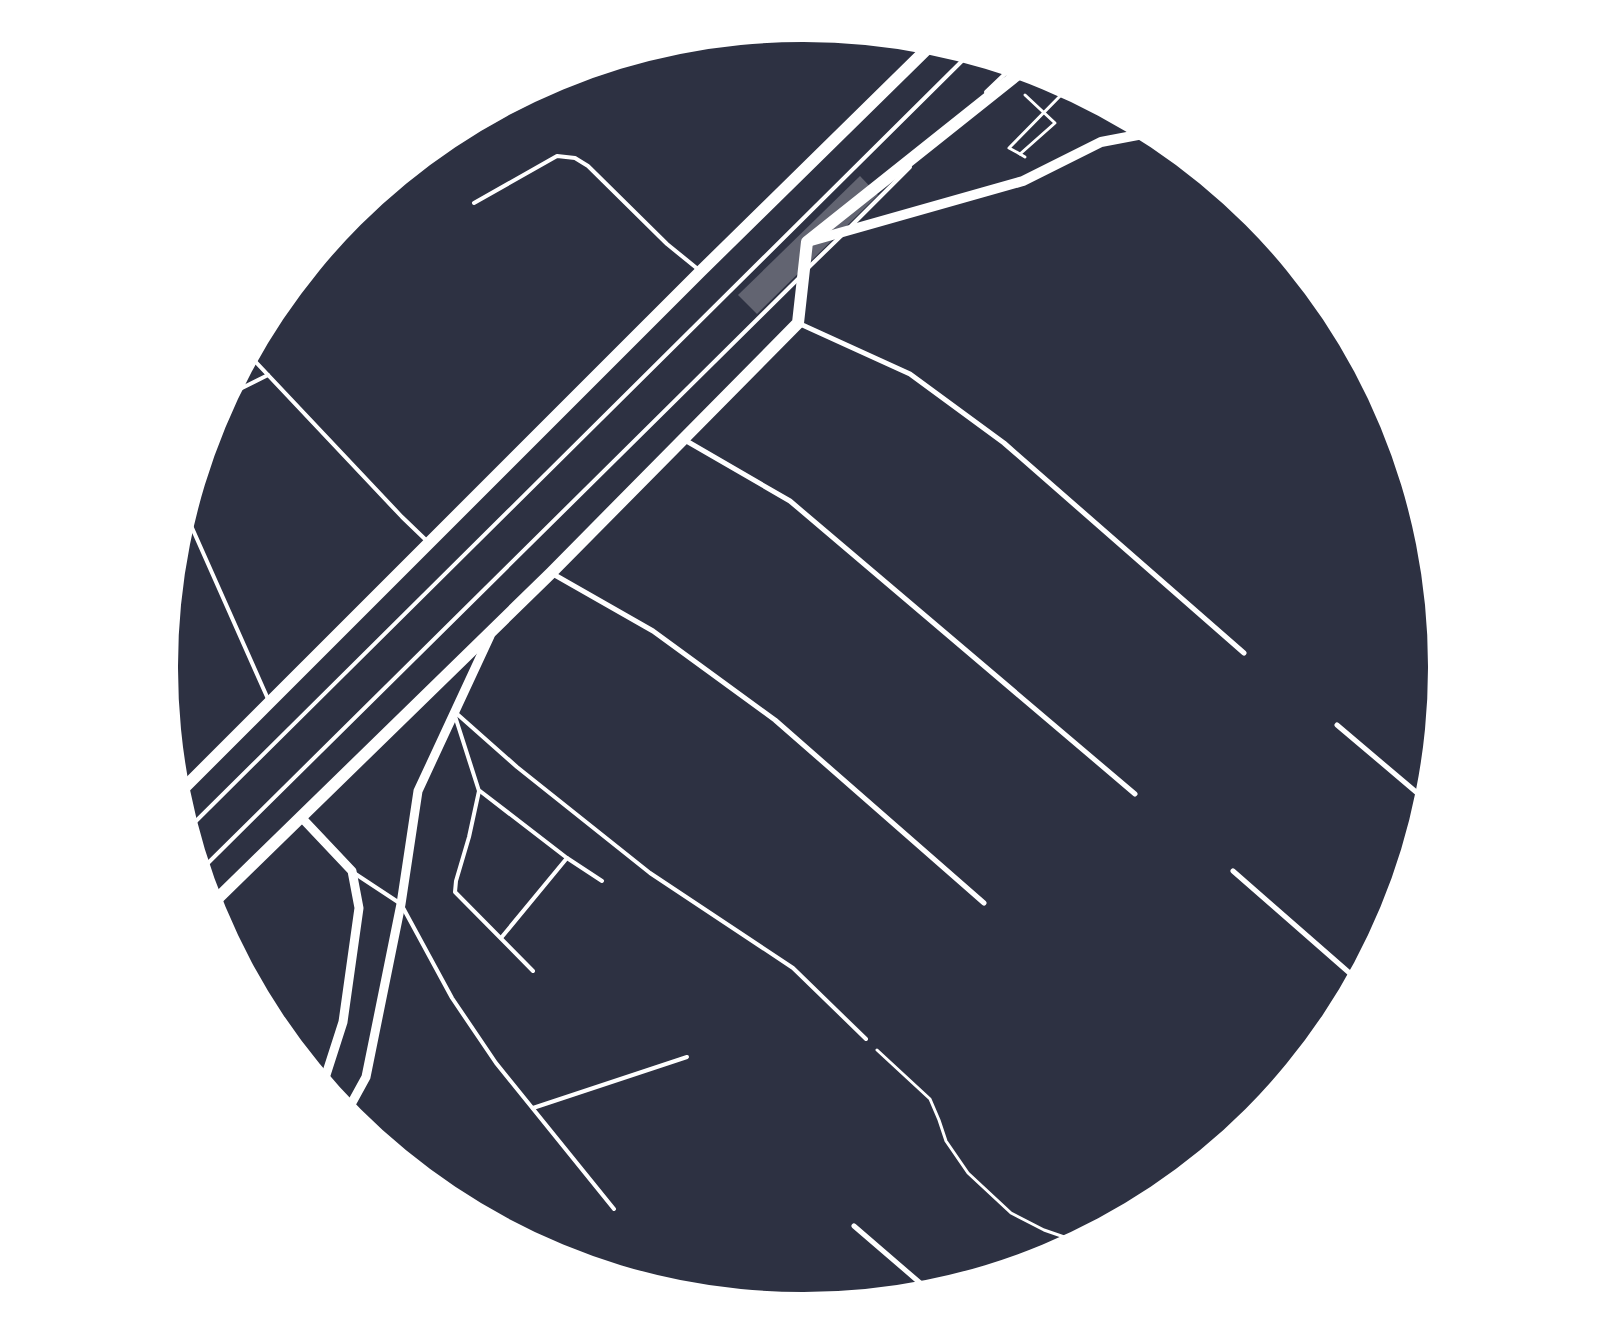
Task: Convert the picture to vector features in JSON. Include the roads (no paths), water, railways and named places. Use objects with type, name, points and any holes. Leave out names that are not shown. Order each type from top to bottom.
[{"type":"main road","points":[[189,783],[921,53]]},
{"type":"main road","points":[[222,895],[551,573],[798,322],[807,242],[1012,79]]},
{"type":"main road","points":[[807,242],[1023,181],[1101,142],[1131,136]]},
{"type":"street","points":[[798,322],[910,374],[996,438],[1244,653]]},
{"type":"street","points":[[682,439],[790,501],[1134,794]]},
{"type":"street","points":[[551,573],[652,631],[775,720],[984,903]]},
{"type":"street","points":[[354,1101],[366,1077],[401,904],[418,791],[494,629]]},
{"type":"street","points":[[1337,725],[1415,791]]},
{"type":"street","points":[[301,816],[352,871],[358,908],[343,1022],[327,1071]]},
{"type":"street","points":[[1233,871],[1348,972]]},
{"type":"street","points":[[854,1226],[918,1281]]},
{"type":"lane","points":[[197,819],[960,63]]},
{"type":"lane","points":[[210,861],[1003,76]]},
{"type":"lane","points":[[474,203],[557,156],[575,158],[588,166],[667,244],[701,271]]},
{"type":"lane","points":[[257,364],[402,517],[430,544]]},
{"type":"lane","points":[[245,387],[268,376]]},
{"type":"lane","points":[[193,531],[269,703]]},
{"type":"lane","points":[[454,711],[479,791],[469,837],[456,881],[456,892],[533,971]]},
{"type":"lane","points":[[454,711],[517,767],[650,873],[793,968],[866,1040]]},
{"type":"lane","points":[[479,791],[566,858],[602,881]]},
{"type":"lane","points":[[501,938],[566,858]]},
{"type":"lane","points":[[352,871],[401,904],[452,998],[496,1063],[614,1209]]},
{"type":"lane","points":[[533,1108],[687,1056]]}]
